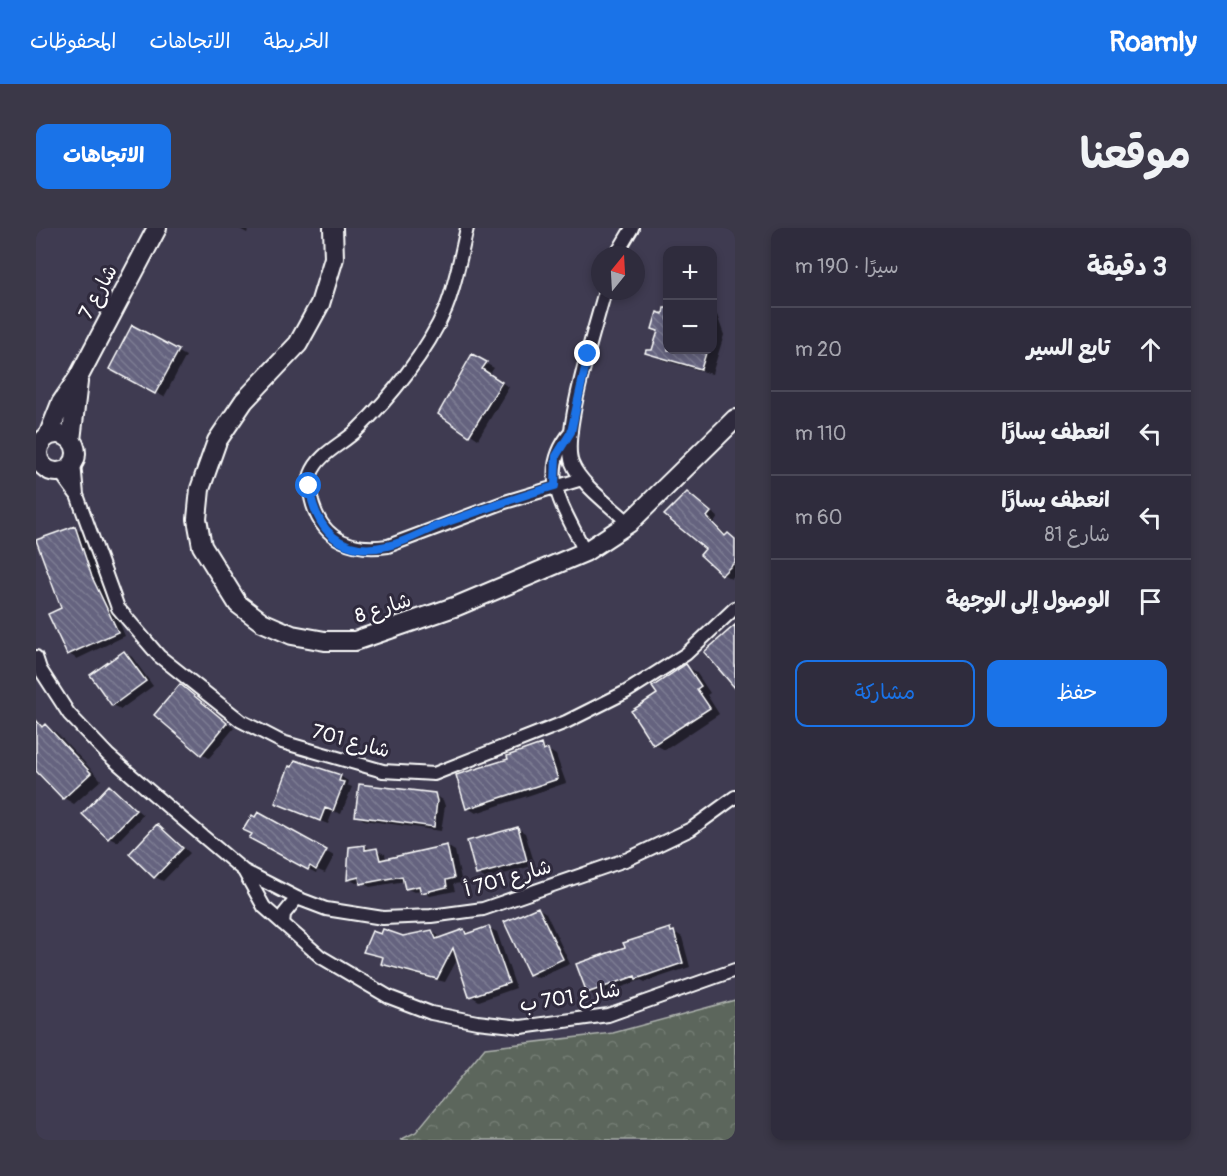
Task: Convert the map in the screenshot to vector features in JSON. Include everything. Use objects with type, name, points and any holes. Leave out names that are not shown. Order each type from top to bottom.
[{"type":"street","name":"شارع 7","points":[[78,378],[71,440],[75,447],[49,467],[38,449],[48,436],[61,403],[78,378],[157,228]]},
{"type":"street","name":"شارع 8","points":[[333,228],[334,258],[320,304],[298,344],[244,401],[217,441],[200,489],[197,519],[201,546],[238,604],[262,622],[292,635],[325,641],[355,641],[457,606],[585,552],[629,523],[735,419]]},
{"type":"street","points":[[467,228],[452,290],[437,325],[414,362],[357,430],[319,461],[311,473],[309,486],[316,515],[327,532],[354,547],[388,546],[440,525],[582,479]]},
{"type":"street","points":[[621,246],[632,228]]},
{"type":"street","points":[[603,300],[571,432],[571,461],[582,479],[629,523]]},
{"type":"street","points":[[571,432],[556,456],[555,486],[585,552]]},
{"type":"street","points":[[48,436],[56,434],[71,440]]},
{"type":"street","name":"شارع 701","points":[[49,467],[77,495],[118,608],[159,656],[241,722],[282,742],[383,771],[434,774],[566,722],[626,692],[686,654],[735,608]]},
{"type":"street","points":[[36,657],[40,669],[69,714],[108,755],[244,871]]},
{"type":"street","name":"شارع 701 أ","points":[[244,871],[297,898],[326,909],[383,918],[431,916],[483,909],[628,859],[691,829],[735,797]]},
{"type":"street","name":"شارع 701 ب","points":[[244,871],[264,908],[321,957],[389,997],[431,1013],[521,1027],[608,1015],[735,970]]},
{"type":"street","points":[[283,924],[284,914],[297,898]]},
{"type":"green space","points":[[735,1000],[735,1140],[400,1140],[416,1132],[485,1048],[613,1033]]},
{"type":"building","points":[[657,312],[663,314],[663,354],[706,354],[701,369],[645,353],[646,350],[652,350],[658,331],[652,329]]},
{"type":"building","points":[[132,325],[179,350],[155,394],[109,369]]},
{"type":"building","points":[[472,354],[487,362],[482,369],[502,382],[469,436],[438,414]]},
{"type":"building","points":[[687,492],[711,512],[707,517],[725,536],[728,533],[735,539],[735,562],[722,575],[700,555],[705,549],[664,515]]},
{"type":"building","points":[[75,526],[92,577],[118,632],[67,655],[48,614],[61,608],[36,540]]},
{"type":"building","points":[[735,625],[735,688],[704,652]]},
{"type":"building","points":[[124,651],[146,681],[112,706],[90,675]]},
{"type":"building","points":[[686,664],[701,686],[697,689],[710,708],[653,745],[631,711],[657,694],[652,687]]},
{"type":"building","points":[[180,684],[227,723],[201,755],[154,715]]},
{"type":"building","points":[[36,720],[42,727],[45,724],[91,773],[63,799],[36,771]]},
{"type":"building","points":[[541,744],[543,751],[548,749],[558,779],[466,809],[456,775],[508,759],[507,756]]},
{"type":"building","points":[[295,760],[341,775],[339,781],[344,782],[333,811],[325,808],[320,821],[275,803],[289,766],[292,767]]},
{"type":"building","points":[[359,784],[435,793],[437,801],[434,827],[355,816]]},
{"type":"building","points":[[109,785],[136,810],[108,839],[82,814]]},
{"type":"building","points":[[258,812],[327,850],[316,870],[310,866],[308,870],[249,838],[252,834],[243,830],[252,815],[255,817]]},
{"type":"building","points":[[157,824],[183,848],[154,878],[129,854]]},
{"type":"building","points":[[518,827],[527,861],[476,875],[467,841]]},
{"type":"building","points":[[365,845],[365,850],[377,848],[380,860],[447,845],[454,878],[446,880],[447,887],[421,893],[419,886],[405,889],[402,876],[360,884],[359,877],[347,880],[349,847]]},
{"type":"building","points":[[538,907],[563,959],[529,975],[504,922]]},
{"type":"building","points":[[489,926],[509,983],[469,997],[453,948],[437,979],[381,964],[383,957],[363,952],[372,931],[381,934],[383,929],[403,936],[432,930],[436,939],[464,929],[466,934]]},
{"type":"building","points":[[670,928],[671,932],[674,931],[683,963],[636,979],[635,976],[587,993],[576,964],[625,947],[623,943]]},
{"type":"route","points":[[309,486],[316,515],[327,532],[354,547],[372,548],[388,546],[505,501],[555,486],[556,456],[562,443],[571,432],[588,354]]}]
